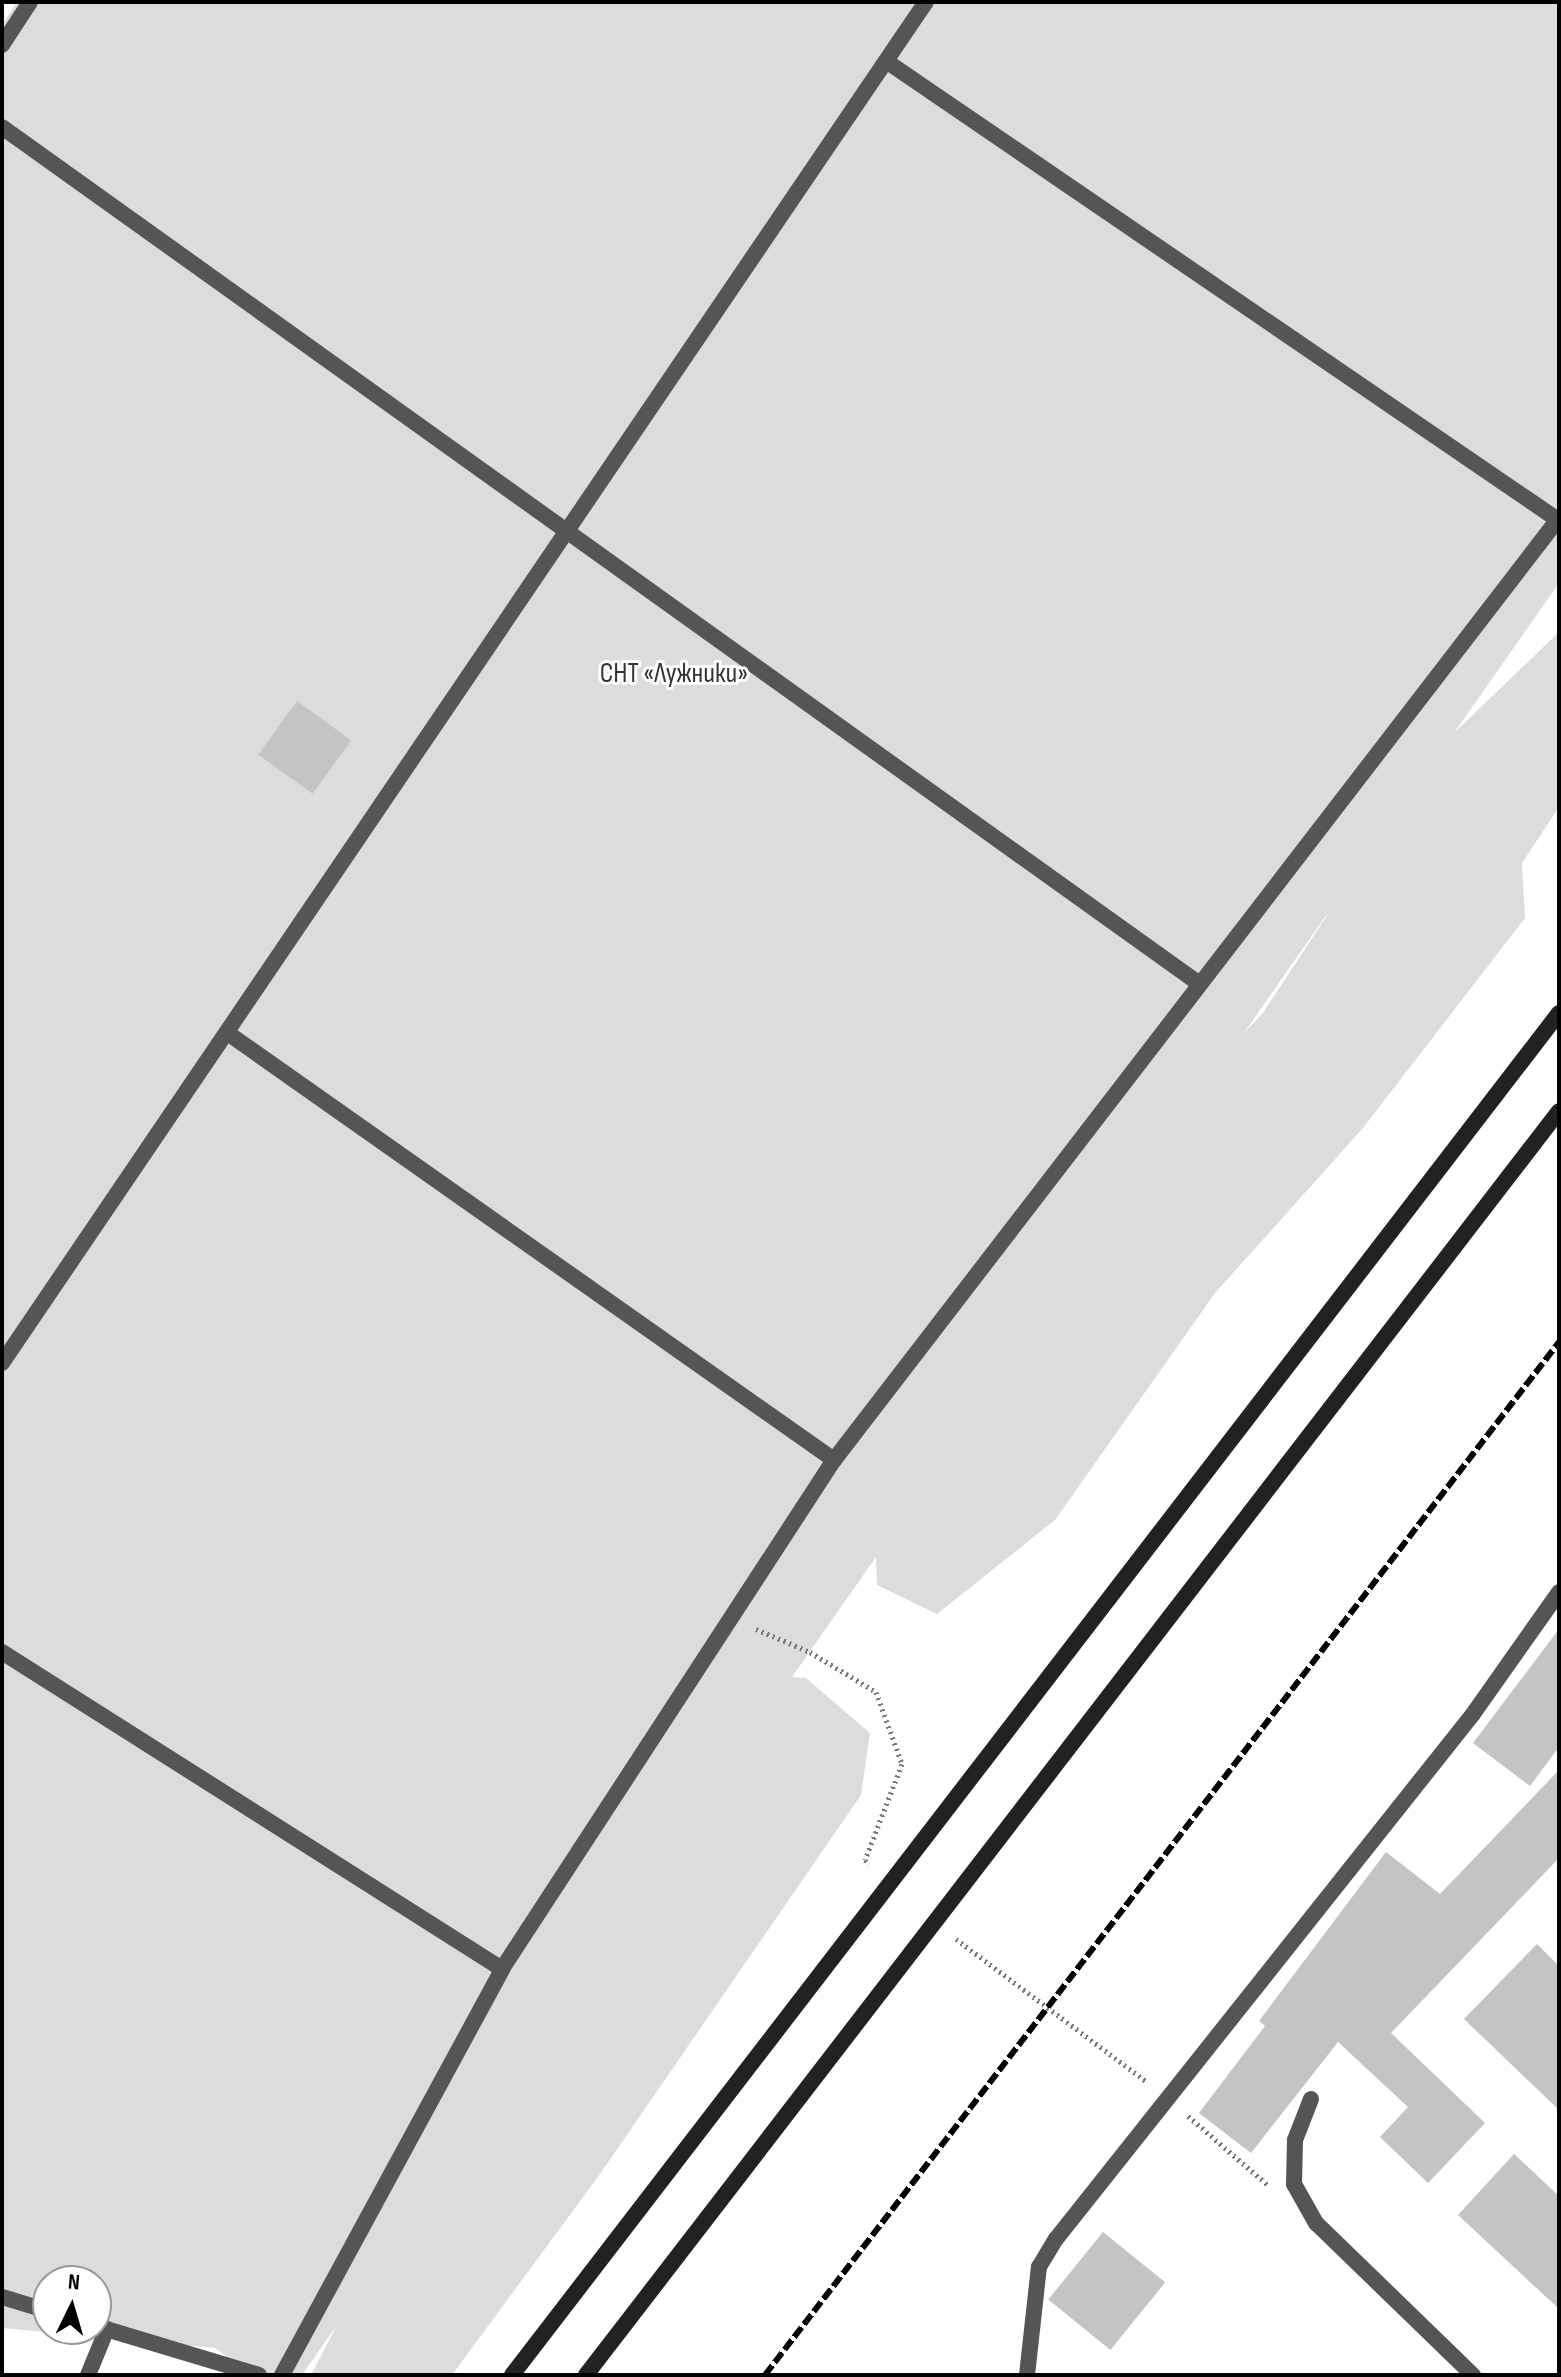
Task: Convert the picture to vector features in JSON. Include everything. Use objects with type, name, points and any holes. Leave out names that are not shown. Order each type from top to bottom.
[{"type":"main road","points":[[512,2375],[1559,1013]]},
{"type":"main road","points":[[586,2375],[1559,1111]]},
{"type":"street","points":[[2,45],[30,2]]},
{"type":"street","points":[[2,1363],[229,1034],[926,2]]},
{"type":"street","points":[[282,2375],[502,1969],[834,1460],[1558,519],[886,61]]},
{"type":"street","points":[[2,127],[1198,983]]},
{"type":"street","points":[[229,1034],[834,1460]]},
{"type":"street","points":[[1027,2375],[1039,2267],[1056,2239],[1473,1714],[1559,1592]]},
{"type":"street","points":[[2,1652],[502,1969]]},
{"type":"street","points":[[1311,2099],[1295,2140],[1294,2184],[1316,2223],[1473,2375]]},
{"type":"street","points":[[2,2297],[32,2306]]},
{"type":"street","points":[[112,2330],[259,2375]]},
{"type":"street","points":[[88,2375],[96,2345]]},
{"type":"path","points":[[731,1619],[810,1652],[876,1692],[902,1764],[865,1860],[887,1887]]},
{"type":"path","points":[[934,1923],[1168,2098],[1273,2189]]},
{"type":"green space","name":"СНТ «Лужники»","points":[[17,2],[1559,2],[1559,583],[1454,733],[1559,632],[1559,807],[1522,863],[1525,918],[1363,1128],[1215,1293],[1055,1520],[937,1614],[877,1585],[876,1557],[792,1677],[806,1678],[870,1733],[861,1795],[600,2174],[452,2375],[311,2375],[337,2325],[302,2375],[253,2375],[215,2348],[112,2338],[112,2265],[32,2265],[32,2331],[2,2328],[2,25]],"holes":[[[1328,914],[1263,1013],[1244,1033]]]},
{"type":"building","points":[[297,701],[351,740],[312,794],[258,754]]},
{"type":"building","points":[[1559,1629],[1559,1747],[1530,1786],[1473,1743]]},
{"type":"building","points":[[1559,1770],[1559,1858],[1391,2033],[1485,2123],[1428,2183],[1380,2137],[1408,2107],[1338,2042],[1251,2153],[1199,2113],[1265,2026],[1259,2021],[1386,1852],[1440,1894]]},
{"type":"building","points":[[1537,1944],[1559,1966],[1559,2110],[1464,2019]]},
{"type":"building","points":[[1514,2154],[1559,2196],[1559,2309],[1458,2215]]},
{"type":"building","points":[[1103,2232],[1165,2282],[1110,2350],[1048,2300]]},
{"type":"railway","points":[[765,2375],[1559,1342]]}]
